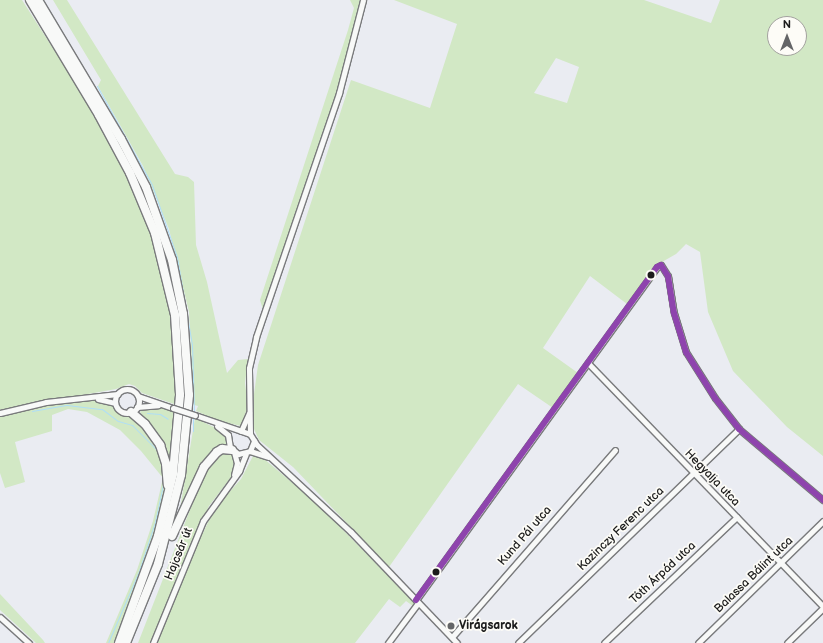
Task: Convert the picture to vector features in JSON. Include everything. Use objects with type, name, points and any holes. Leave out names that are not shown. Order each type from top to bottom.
[{"type":"highway","points":[[30,0],[124,161],[144,204],[163,260],[175,315],[180,389],[177,445],[168,500],[143,582],[119,643]]},
{"type":"highway","points":[[38,0],[138,170],[163,231],[178,288],[188,369],[186,439],[175,508],[158,564]]},
{"type":"highway","points":[[131,412],[145,424],[162,451],[168,473],[168,500]]},
{"type":"highway","points":[[126,643],[158,564],[204,467],[217,452],[233,451]]},
{"type":"street","points":[[363,0],[339,93],[256,337],[249,368],[251,406],[250,434],[254,441],[351,532],[457,643]]},
{"type":"street","points":[[388,643],[657,267],[664,266],[668,276],[674,313],[686,352],[739,429],[823,500]]},
{"type":"street","name":"Hegyalja utca","points":[[588,363],[823,607]]},
{"type":"street","points":[[0,413],[46,402],[118,394],[128,389],[138,396],[162,405],[250,434]]},
{"type":"street","points":[[115,403],[118,394]]},
{"type":"street","points":[[137,407],[138,396]]},
{"type":"street","points":[[89,398],[115,403],[123,412],[131,412],[137,407],[162,405]]},
{"type":"street","points":[[230,440],[239,431],[251,406]]},
{"type":"street","points":[[209,421],[226,433],[230,440],[237,463],[234,478]]},
{"type":"street","name":"Kazinczy Ferenc utca","points":[[518,643],[739,429]]},
{"type":"street","points":[[248,453],[254,441]]},
{"type":"street","name":"Kund Pál utca","points":[[452,637],[615,450]]},
{"type":"street","points":[[233,451],[248,453],[259,452],[277,462]]},
{"type":"street","name":"Hajcsár út","points":[[153,643],[203,521],[234,478],[248,453]]},
{"type":"street","name":"Tóth Árpád utca","points":[[604,643],[737,517]]},
{"type":"street","name":"Balassa Bálint utca","points":[[698,643],[823,521]]},
{"type":"street","points":[[787,643],[823,607]]},
{"type":"street","points":[[0,617],[29,643]]},
{"type":"green space","points":[[0,0],[22,0],[112,140],[133,183],[161,261],[173,324],[177,405],[142,393],[135,386],[129,384],[116,389],[0,410]]},
{"type":"green space","points":[[53,0],[67,0],[175,174],[188,177],[194,182],[196,245],[207,282],[227,373],[238,360],[248,359],[245,383],[248,406],[241,426],[219,421],[196,411],[198,406],[194,405],[189,312],[169,229],[143,166],[98,86],[101,80]]},
{"type":"green space","points":[[350,0],[360,0],[337,94],[264,313],[260,300],[348,30],[354,8]]},
{"type":"green space","points":[[394,0],[644,0],[711,23],[720,0],[823,0],[823,456],[787,427],[733,371],[708,312],[700,252],[686,244],[676,254],[655,266],[627,304],[590,276],[543,348],[578,373],[553,408],[518,384],[389,567],[293,467],[259,440],[254,429],[254,394],[258,365],[351,80],[430,108],[457,24]],"holes":[[[556,58],[579,67],[567,103],[534,93]]]},
{"type":"green space","points":[[73,400],[100,400],[112,403],[120,413],[133,415],[161,450],[166,479],[164,507],[141,580],[116,643],[106,643],[137,570],[153,521],[163,478],[141,451],[120,430],[87,412],[68,409],[52,415],[52,431],[15,442],[25,482],[5,488],[0,473],[0,416]]},
{"type":"green space","points":[[160,406],[177,411],[171,476],[165,447],[140,412],[144,407]]},
{"type":"green space","points":[[195,418],[226,433],[227,445],[221,448],[179,515]]},
{"type":"green space","points":[[225,452],[231,453],[235,459],[232,476],[209,506],[198,531],[203,533],[214,509],[241,479],[253,456],[263,458],[295,485],[299,485],[414,602],[413,606],[406,601],[400,607],[389,599],[355,643],[138,643],[202,479],[212,463]]},
{"type":"green space","points":[[0,594],[45,643],[36,643],[0,610]]},
{"type":"waterway","points":[[97,86],[152,185],[177,257],[192,345],[194,412]]},
{"type":"waterway","points":[[32,411],[67,405],[102,409],[118,421],[132,425],[157,450]]},
{"type":"waterway","points":[[147,413],[160,414],[168,419]]},
{"type":"waterway","points":[[193,417],[193,431]]},
{"type":"waterway","points":[[108,643],[139,571],[155,522],[164,480]]},
{"type":"transit line","points":[[416,600],[657,267],[661,265],[668,276],[674,313],[686,352],[715,398],[739,429],[823,500]]},
{"type":"place","name":"Virágsarok","points":[[451,626]]}]
